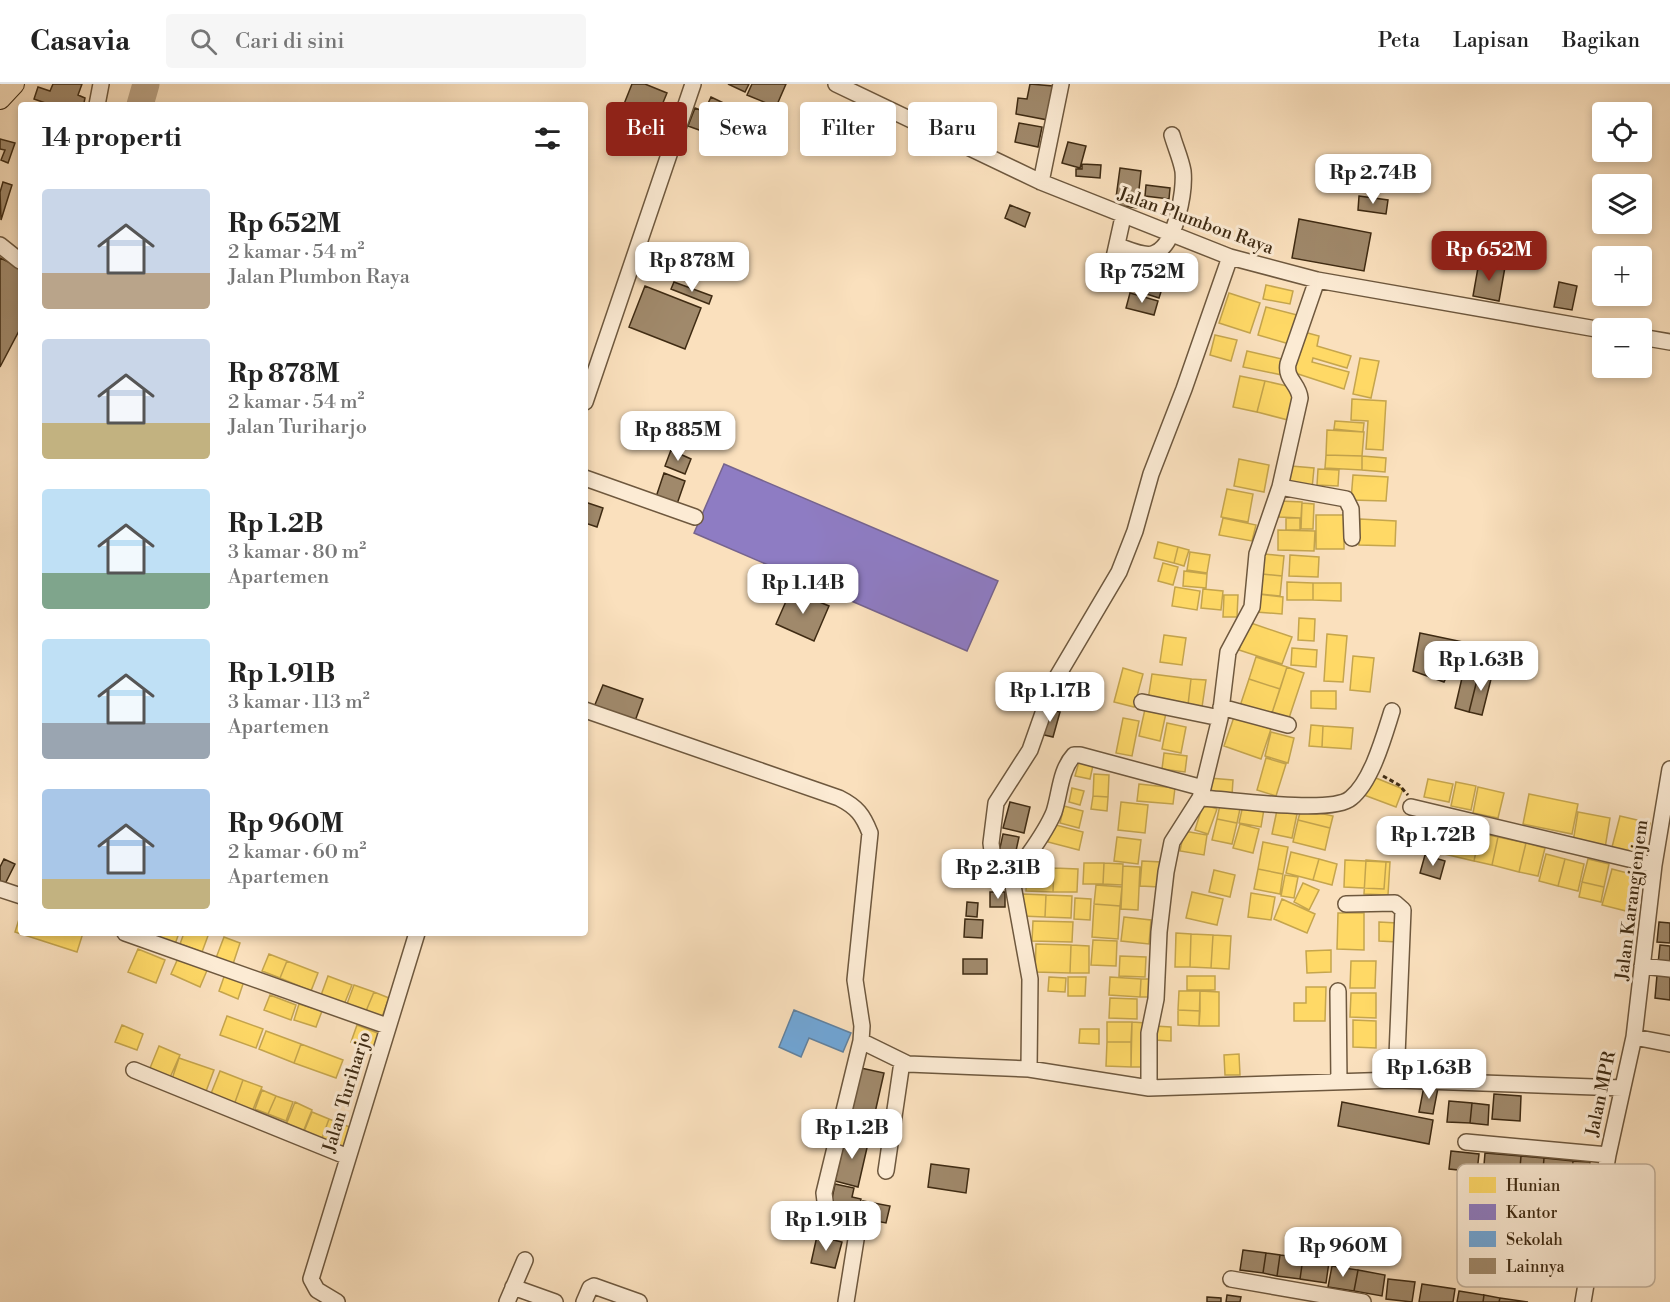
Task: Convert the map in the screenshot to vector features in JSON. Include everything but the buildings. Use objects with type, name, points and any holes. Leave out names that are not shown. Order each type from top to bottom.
[{"type":"main road","points":[[0,99],[14,84]]},
{"type":"street","points":[[98,102],[101,84]]},
{"type":"street","points":[[588,393],[693,84]]},
{"type":"street","name":"Jalan Plumbon Raya","points":[[836,84],[1041,182],[1123,217],[1230,257],[1317,280],[1592,328]]},
{"type":"street","points":[[1041,182],[1061,84]]},
{"type":"street","points":[[1118,246],[1155,254],[1163,247],[1171,234],[1181,206],[1183,188],[1182,169],[1172,135]]},
{"type":"street","points":[[1113,262],[1123,217]]},
{"type":"street","points":[[0,245],[18,259]]},
{"type":"street","points":[[1029,1069],[1030,980],[1012,880],[993,859],[991,843],[996,804],[1030,750],[1054,682],[1119,572],[1135,531],[1151,474],[1184,390],[1230,257]]},
{"type":"street","points":[[1149,1088],[1149,1033],[1156,999],[1158,942],[1172,842],[1202,793],[1220,712],[1228,652],[1252,607],[1257,554],[1280,487],[1300,398],[1299,390],[1288,376],[1288,364],[1317,280]]},
{"type":"street","points":[[1652,339],[1670,342]]},
{"type":"street","points":[[588,479],[695,517]]},
{"type":"street","points":[[1280,487],[1346,499],[1351,509],[1352,538]]},
{"type":"street","points":[[1142,702],[1220,712],[1288,725]]},
{"type":"street","points":[[588,711],[839,798],[853,805],[861,813],[870,833],[855,980],[862,1026],[861,1041],[824,1193],[827,1217],[858,1227],[846,1302]]},
{"type":"street","points":[[1012,880],[1042,837],[1054,812],[1065,768],[1074,755],[1202,793],[1270,804],[1331,805],[1352,798],[1370,771],[1379,753],[1392,711]]},
{"type":"street","name":"Jalan Karangjenjem","points":[[1634,1037],[1654,865],[1670,769]]},
{"type":"street","points":[[1411,807],[1654,865]]},
{"type":"street","points":[[0,889],[18,895]]},
{"type":"street","points":[[1347,904],[1395,903],[1403,910],[1396,1080]]},
{"type":"street","points":[[133,936],[387,1026]]},
{"type":"street","name":"Jalan Turiharjo","points":[[337,1302],[317,1290],[311,1279],[416,936]]},
{"type":"street","points":[[1642,966],[1670,969]]},
{"type":"street","points":[[1338,991],[1339,1082]]},
{"type":"street","points":[[1634,1037],[1670,1044]]},
{"type":"street","name":"Jalan MPR","points":[[1606,1164],[1634,1037]]},
{"type":"street","points":[[861,1041],[902,1062],[1029,1069],[1149,1088],[1396,1080],[1622,1088]]},
{"type":"street","points":[[886,1171],[902,1062]]},
{"type":"street","points":[[134,1071],[348,1157]]},
{"type":"street","points":[[1466,1142],[1608,1155]]},
{"type":"street","points":[[507,1302],[525,1260]]},
{"type":"street","points":[[1231,1279],[1363,1302]]},
{"type":"street","points":[[584,1302],[590,1288],[594,1286],[639,1302]]},
{"type":"street","points":[[513,1287],[555,1302]]},
{"type":"street","name":"Jalan MPR","points":[[1582,1302],[1585,1287]]},
{"type":"path","points":[[1370,771],[1386,777],[1406,791],[1411,807]]},
{"type":"waterway","points":[[141,102],[146,84]]}]
